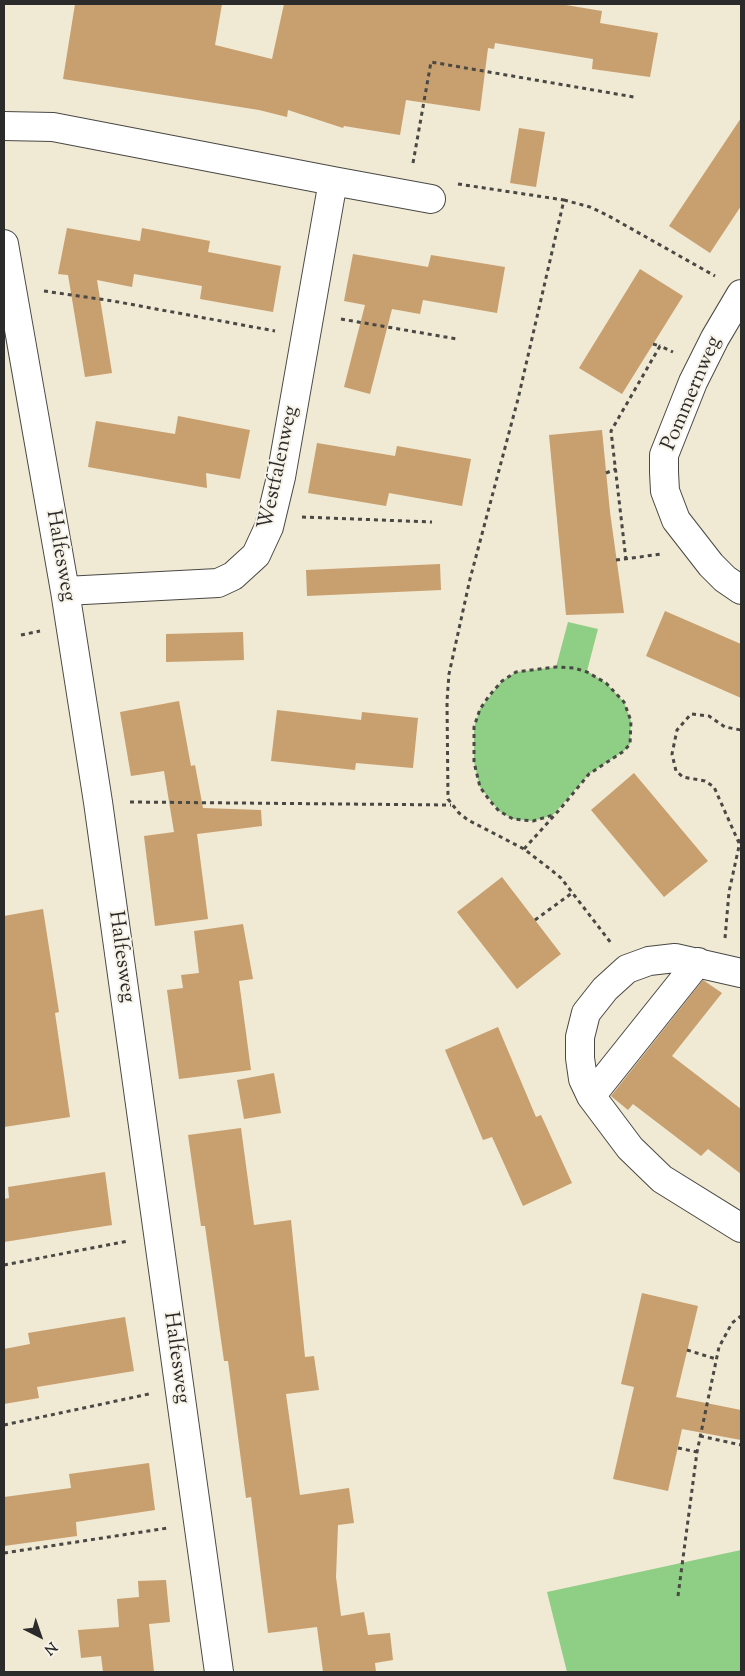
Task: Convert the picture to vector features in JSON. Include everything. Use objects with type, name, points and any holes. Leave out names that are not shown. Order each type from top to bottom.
[{"type":"street","points":[[4,126],[53,127],[419,197]]},
{"type":"street","name":"Westfalenweg","points":[[65,591],[218,583],[233,576],[256,555],[266,539],[274,510],[333,181]]},
{"type":"street","name":"Halfesweg","points":[[4,244],[65,591],[98,802],[219,1672]]},
{"type":"street","name":"Pommernweg","points":[[741,294],[701,366],[679,413],[664,455],[665,491],[670,508],[697,548],[725,579],[741,590]]},
{"type":"street","points":[[721,968],[675,958],[660,959],[627,969],[596,1000],[586,1013],[580,1037],[581,1069],[592,1096],[630,1148],[662,1180],[741,1228]]},
{"type":"street","points":[[592,1096],[721,968]]},
{"type":"path","points":[[419,197],[431,62],[634,97]]},
{"type":"path","points":[[482,188],[564,200],[590,207],[716,277]]},
{"type":"path","points":[[564,200],[518,399],[470,579],[449,674],[446,759],[448,799],[468,820],[524,849],[561,878],[604,933]]},
{"type":"path","points":[[12,287],[308,325],[456,339]]},
{"type":"path","points":[[653,344],[701,366]]},
{"type":"path","points":[[626,560],[611,431],[660,346]]},
{"type":"path","points":[[606,472],[616,470]]},
{"type":"path","points":[[274,510],[297,517],[432,522]]},
{"type":"path","points":[[616,560],[697,548]]},
{"type":"path","points":[[524,849],[589,774],[624,751],[630,744],[631,733],[628,712],[624,702],[606,682],[587,672],[556,667],[516,672],[502,681],[480,709],[474,727],[472,748],[480,787],[499,811],[513,819],[533,821],[553,815]]},
{"type":"path","points":[[739,843],[714,787],[705,781],[683,777],[676,771],[672,754],[677,730],[691,714],[709,716],[725,727],[741,730]]},
{"type":"path","points":[[98,802],[452,805]]},
{"type":"path","points":[[721,968],[729,892],[741,837]]},
{"type":"path","points":[[535,920],[572,893]]},
{"type":"path","points":[[4,1265],[158,1235]]},
{"type":"path","points":[[678,1596],[697,1452],[716,1359],[719,1347],[732,1323],[741,1316]]},
{"type":"path","points":[[687,1350],[716,1359]]},
{"type":"path","points":[[4,1425],[179,1387]]},
{"type":"path","points":[[700,1436],[741,1445]]},
{"type":"path","points":[[678,1448],[697,1452]]},
{"type":"path","points":[[4,1553],[198,1524]]},
{"type":"green space","points":[[568,622],[598,629],[587,671],[606,683],[624,702],[631,721],[630,744],[624,751],[589,774],[553,815],[533,821],[513,819],[499,811],[480,787],[474,762],[474,727],[480,709],[502,681],[516,672],[556,667]]},
{"type":"green space","points":[[741,1550],[741,1672],[567,1672],[547,1592]]},
{"type":"building","points":[[75,4],[222,4],[215,45],[272,59],[284,4],[560,4],[602,11],[600,23],[658,33],[650,77],[592,69],[593,59],[495,43],[494,49],[488,48],[480,111],[406,100],[400,135],[344,126],[343,128],[288,110],[287,117],[259,110],[63,79]]},
{"type":"building","points":[[741,118],[741,206],[710,253],[669,226]]},
{"type":"building","points":[[519,128],[545,132],[536,187],[510,183]]},
{"type":"building","points":[[67,228],[140,241],[142,228],[210,241],[208,252],[281,266],[273,312],[200,299],[202,286],[134,274],[132,287],[97,280],[112,373],[85,377],[68,275],[58,274]]},
{"type":"building","points":[[353,254],[428,267],[431,255],[505,267],[497,313],[423,300],[420,314],[392,309],[370,394],[344,387],[365,305],[344,301]]},
{"type":"building","points":[[640,269],[683,296],[622,394],[579,368]]},
{"type":"building","points":[[178,416],[250,430],[240,479],[206,473],[207,488],[88,467],[96,421],[175,434]]},
{"type":"building","points":[[602,430],[610,512],[624,613],[566,615],[549,435]]},
{"type":"building","points":[[317,443],[395,456],[397,446],[471,459],[462,506],[389,493],[386,506],[308,493]]},
{"type":"building","points":[[440,564],[441,590],[307,596],[306,570]]},
{"type":"building","points":[[665,611],[741,644],[741,698],[646,656]]},
{"type":"building","points":[[243,632],[244,660],[166,662],[166,634]]},
{"type":"building","points":[[179,701],[191,766],[195,765],[203,808],[261,810],[262,826],[197,834],[208,919],[155,926],[144,836],[174,832],[164,771],[131,776],[120,712]]},
{"type":"building","points":[[277,710],[361,720],[362,712],[418,718],[413,768],[356,763],[355,770],[271,761]]},
{"type":"building","points":[[634,773],[708,861],[664,897],[591,810]]},
{"type":"building","points":[[502,877],[561,954],[517,989],[457,912]]},
{"type":"building","points":[[43,909],[59,1012],[55,1013],[70,1117],[4,1127],[4,916]]},
{"type":"building","points":[[243,924],[253,979],[239,981],[251,1070],[179,1079],[167,990],[183,988],[181,975],[199,973],[194,931]]},
{"type":"building","points":[[703,980],[722,993],[672,1056],[741,1109],[741,1174],[708,1149],[701,1156],[633,1104],[628,1110],[611,1096]]},
{"type":"building","points":[[498,1027],[536,1117],[541,1115],[572,1183],[523,1206],[492,1137],[483,1140],[445,1050]]},
{"type":"building","points":[[274,1073],[281,1113],[244,1119],[237,1080]]},
{"type":"building","points":[[241,1128],[254,1225],[291,1220],[305,1357],[314,1356],[319,1390],[286,1394],[300,1495],[349,1488],[354,1523],[338,1525],[336,1577],[341,1616],[364,1612],[368,1635],[390,1633],[393,1660],[375,1663],[376,1672],[323,1672],[317,1627],[268,1633],[251,1497],[246,1498],[228,1361],[224,1361],[205,1226],[201,1226],[188,1135]]},
{"type":"building","points":[[105,1172],[112,1225],[4,1242],[4,1199],[9,1198],[8,1187]]},
{"type":"building","points":[[642,1293],[698,1306],[676,1397],[741,1410],[741,1440],[682,1429],[668,1491],[613,1479],[634,1387],[621,1384]]},
{"type":"building","points":[[125,1317],[134,1371],[37,1387],[39,1398],[4,1404],[4,1349],[30,1344],[28,1333]]},
{"type":"building","points":[[149,1463],[155,1510],[76,1522],[77,1536],[4,1546],[4,1497],[71,1488],[69,1474]]},
{"type":"building","points":[[166,1580],[170,1622],[149,1624],[154,1672],[103,1672],[101,1656],[81,1658],[78,1630],[119,1627],[117,1599],[139,1597],[138,1581]]}]
